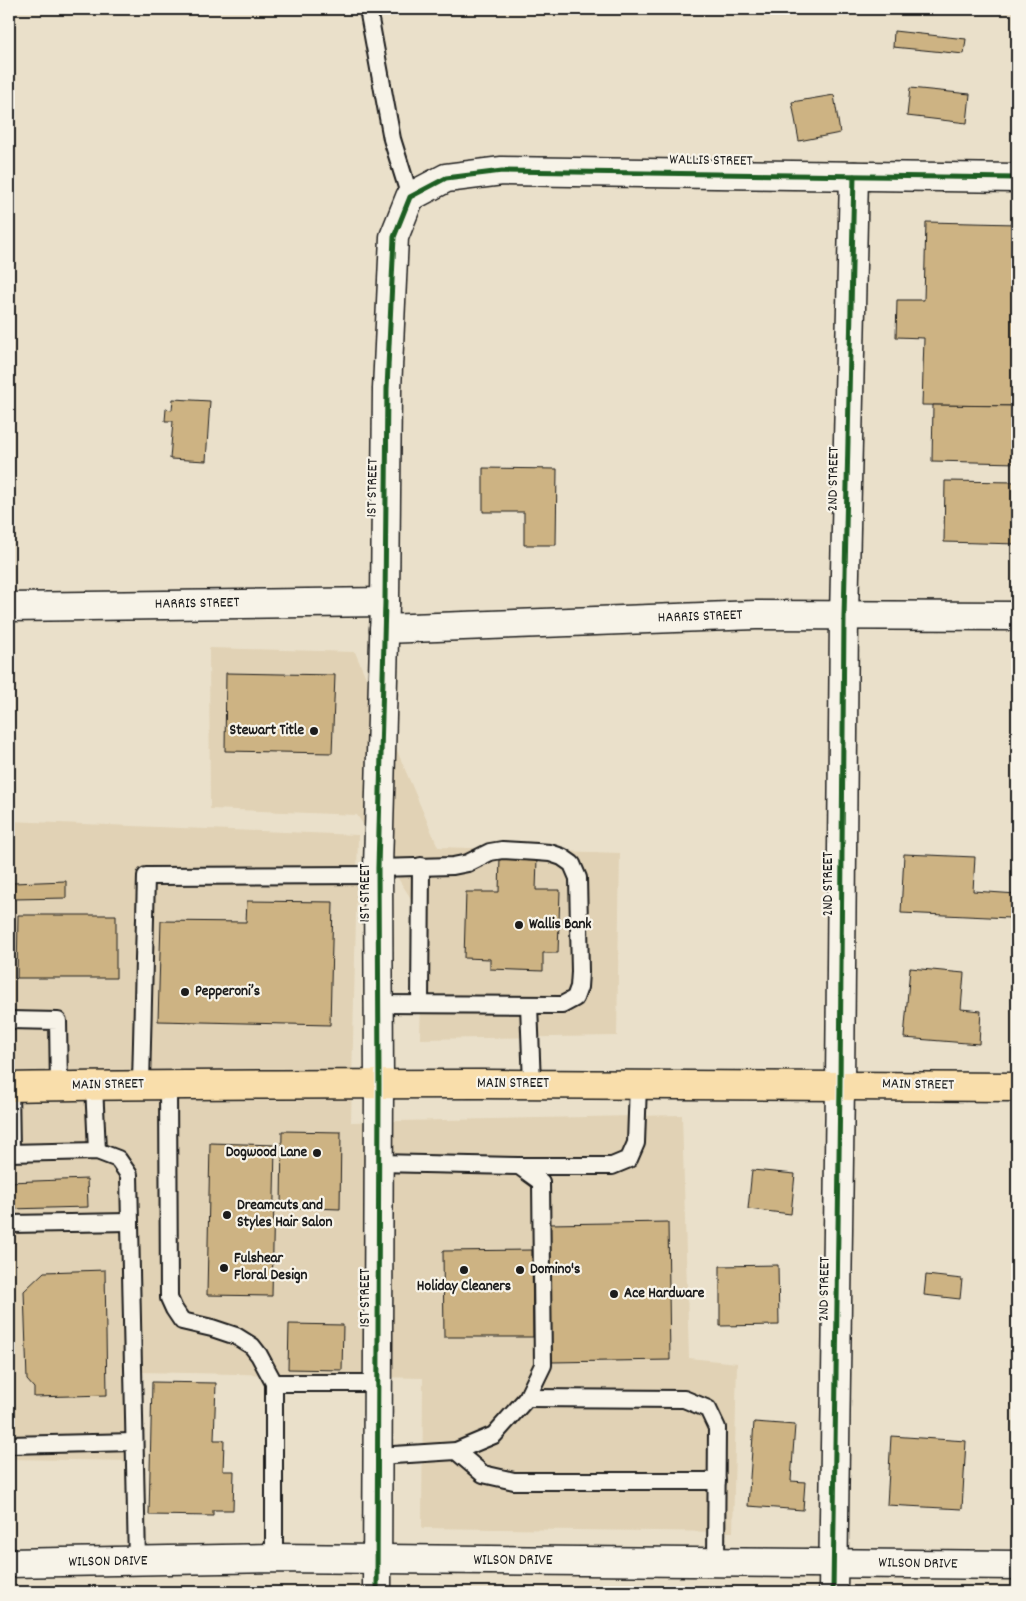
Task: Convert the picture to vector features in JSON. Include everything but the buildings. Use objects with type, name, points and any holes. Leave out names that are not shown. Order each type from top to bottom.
[{"type":"main road","name":"MAIN STREET","points":[[10,1087],[141,1084],[638,1084],[1017,1087]]},
{"type":"street","name":"WALLIS STREET","points":[[410,197],[446,178],[502,171],[1017,178]]},
{"type":"street","name":"2ND STREET","points":[[833,1592],[844,617],[854,176]]},
{"type":"street","name":"1ST STREET","points":[[377,1592],[378,872],[387,389],[394,237],[410,197]]},
{"type":"street","name":"HARRIS STREET","points":[[9,607],[384,602]]},
{"type":"street","name":"HARRIS STREET","points":[[384,629],[756,615],[844,617],[1017,616]]},
{"type":"street","name":"WILSON DRIVE","points":[[9,1564],[274,1558],[1017,1565]]},
{"type":"lane","points":[[368,9],[392,139],[410,197]]},
{"type":"lane","points":[[141,1084],[146,876],[378,872],[421,866],[453,866],[468,863],[490,852],[502,850],[550,853],[562,857],[572,864],[578,878],[579,987],[575,998],[562,1005],[378,1004]]},
{"type":"lane","points":[[420,1004],[421,866]]},
{"type":"lane","points":[[529,1005],[532,1084]]},
{"type":"lane","points":[[9,1020],[58,1021],[59,1086]]},
{"type":"lane","points":[[168,1084],[169,1298],[182,1320],[236,1336],[252,1346],[274,1383],[274,1558]]},
{"type":"lane","points":[[378,1163],[612,1166],[630,1159],[636,1142],[638,1084]]},
{"type":"lane","points":[[94,1085],[97,1151]]},
{"type":"lane","points":[[10,1087],[10,1153],[97,1151],[118,1159],[129,1175],[137,1561]]},
{"type":"lane","points":[[378,1456],[456,1450],[494,1435],[527,1398],[543,1365],[541,1182],[519,1166]]},
{"type":"lane","points":[[9,1224],[130,1222]]},
{"type":"lane","points":[[274,1383],[378,1383]]},
{"type":"lane","points":[[527,1398],[684,1399],[708,1409],[717,1428],[716,1562]]},
{"type":"lane","points":[[9,1445],[134,1442]]},
{"type":"lane","points":[[456,1450],[483,1474],[514,1481],[717,1481]]},
{"type":"shaded area","points":[[209,648],[355,652],[438,847],[620,853],[617,1036],[420,1039],[423,917],[357,815],[210,809]]},
{"type":"shaded area","points":[[9,821],[358,835],[351,1122],[682,1115],[689,1358],[737,1363],[733,1532],[422,1528],[423,1378],[139,1372],[131,1461],[9,1459]]},
{"type":"cycle path","points":[[377,1592],[378,868],[385,602],[387,389],[394,237],[410,197],[446,178],[502,171],[1017,178]]},
{"type":"cycle path","points":[[833,1592],[844,617],[854,176]]},
{"type":"place","name":"Stewart Title","points":[[314,731]]},
{"type":"place","name":"Wallis Bank","points":[[519,925]]},
{"type":"place","name":"Pepperoni’s","points":[[185,992]]},
{"type":"place","name":"Dogwood Lane","points":[[317,1153]]},
{"type":"place","name":"Dreamcuts and Styles Hair Salon","points":[[227,1215]]},
{"type":"place","name":"Fulshear Floral Design","points":[[224,1268]]},
{"type":"place","name":"Holiday Cleaners","points":[[464,1270]]},
{"type":"place","name":"Domino's","points":[[520,1270]]},
{"type":"place","name":"Ace Hardware","points":[[614,1294]]}]
